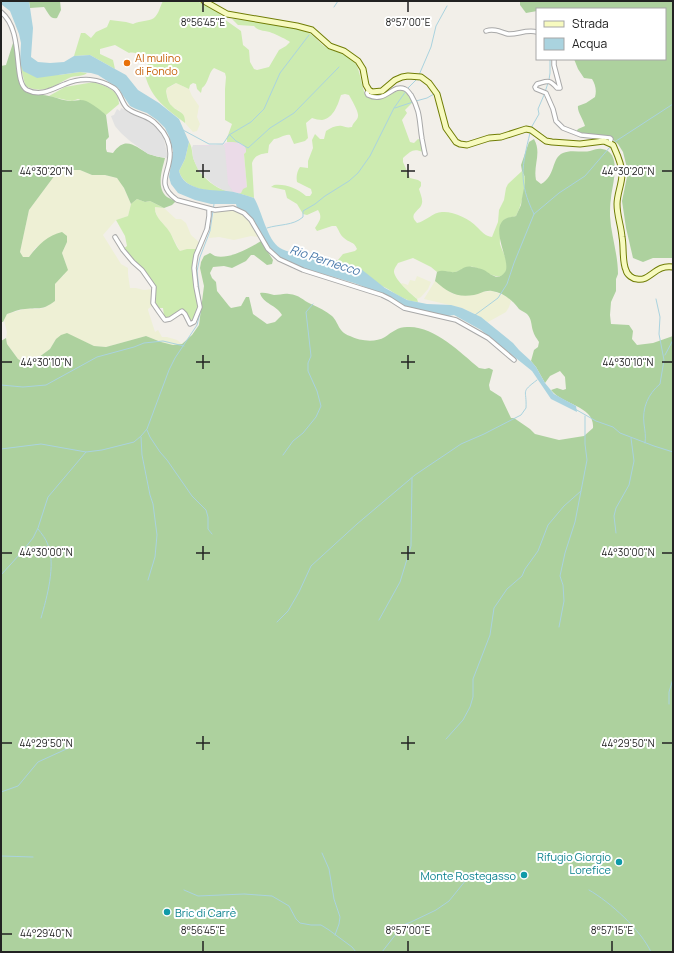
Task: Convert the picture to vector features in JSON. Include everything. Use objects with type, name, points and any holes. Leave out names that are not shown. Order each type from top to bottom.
[{"type":"main road","points":[[204,1],[232,15],[312,30],[330,46],[344,51],[358,61],[362,69],[366,86],[369,90],[376,92],[382,91],[402,77],[421,77],[429,83],[437,94],[446,128],[456,142],[460,144],[467,145],[526,129],[531,130],[546,141],[580,144],[604,141],[610,143],[613,145],[621,166],[622,174],[617,202],[617,215],[622,236],[626,270],[629,275],[636,279],[644,279],[665,266],[673,267]]},
{"type":"street","points":[[1,12],[10,21],[13,30],[18,50],[18,63],[23,87],[34,92],[47,92],[71,82],[88,79],[104,83],[117,90],[126,107],[131,111],[149,118],[156,123],[164,133],[170,153],[165,182],[169,193],[177,200],[212,209],[233,208],[244,213],[251,220],[271,253],[292,265],[303,270],[382,295],[404,308],[456,320],[488,338],[514,360]]},
{"type":"street","points":[[486,31],[492,30],[511,34],[524,31],[536,32]]},
{"type":"street","points":[[554,60],[560,88],[557,88],[552,82],[549,81],[537,84],[535,88],[546,93],[553,109],[556,121],[563,128],[581,135],[610,138],[610,143]]},
{"type":"street","points":[[369,90],[367,93],[368,95],[378,98],[384,97],[398,88],[408,90],[416,103],[420,117],[425,154]]},
{"type":"street","points":[[115,237],[122,250],[142,270],[154,287],[154,306],[161,312],[164,319],[170,319],[182,311],[190,324],[194,322],[200,307],[194,268],[196,255],[212,209]]},
{"type":"shaded area","points":[[121,108],[148,120],[156,126],[163,135],[168,158],[148,154],[121,133],[115,126],[111,116],[114,115],[117,109],[120,111]]},
{"type":"shaded area","points":[[232,141],[247,148],[244,154],[247,187],[241,193],[227,191],[192,148],[195,145],[223,145]]},
{"type":"shaded area","points":[[223,144],[225,148],[228,184],[234,193],[223,190],[214,185],[199,172],[193,158],[193,145],[208,146]]},
{"type":"green space","points":[[29,1],[60,1],[61,10],[57,18],[53,18],[44,7],[30,8]]},
{"type":"green space","points":[[163,1],[197,1],[217,11],[224,19],[241,31],[243,45],[249,50],[250,62],[254,69],[257,70],[269,67],[279,50],[290,42],[254,26],[238,25],[232,19],[279,25],[307,32],[329,49],[343,54],[355,63],[365,93],[370,98],[380,99],[400,90],[404,90],[413,102],[405,110],[407,113],[402,120],[410,142],[414,143],[418,139],[421,140],[423,152],[417,150],[412,151],[403,158],[403,162],[410,178],[421,182],[419,189],[422,203],[413,217],[417,223],[439,212],[446,212],[466,218],[484,234],[492,237],[498,222],[499,210],[504,200],[506,188],[508,184],[522,171],[525,180],[524,191],[519,208],[516,216],[505,219],[500,241],[507,265],[505,273],[501,276],[497,276],[473,267],[455,272],[437,272],[431,267],[413,258],[398,263],[394,272],[397,279],[417,299],[418,302],[413,302],[378,284],[327,262],[326,260],[338,260],[343,254],[355,251],[357,249],[356,246],[343,237],[336,226],[317,231],[315,228],[320,217],[318,210],[307,215],[303,214],[297,204],[287,198],[285,190],[271,187],[274,185],[287,186],[306,196],[310,196],[312,193],[311,189],[297,182],[298,170],[300,167],[308,168],[308,161],[313,148],[312,140],[315,134],[320,139],[324,139],[326,131],[334,127],[352,127],[358,117],[358,114],[349,95],[341,95],[335,110],[330,117],[322,120],[312,118],[306,123],[308,138],[305,141],[294,144],[290,135],[274,139],[269,145],[268,153],[260,154],[255,158],[252,163],[254,198],[238,193],[241,193],[243,189],[247,187],[244,154],[246,149],[243,144],[227,142],[232,124],[225,120],[225,73],[214,68],[202,88],[201,93],[197,89],[196,84],[193,83],[190,85],[189,89],[176,83],[167,88],[166,91],[170,103],[174,108],[183,114],[185,123],[160,103],[152,91],[145,75],[148,64],[140,55],[129,53],[115,45],[100,49],[100,54],[113,60],[115,69],[90,55],[74,56],[81,33],[85,33],[91,38],[96,32],[107,27],[110,20],[133,24],[147,21],[154,18]]},
{"type":"green space","points":[[520,1],[673,1],[673,258],[653,258],[643,262],[633,258],[622,201],[628,172],[623,152],[618,144],[610,137],[576,132],[578,129],[585,126],[578,110],[578,106],[595,97],[596,92],[592,79],[584,78],[574,60],[666,60],[666,8],[536,8],[536,11],[526,13],[520,5]]},
{"type":"green space","points":[[13,43],[15,44],[17,72],[23,89],[33,93],[65,100],[82,100],[91,103],[106,115],[109,137],[106,140],[107,152],[113,153],[122,145],[131,144],[151,155],[165,158],[162,168],[162,189],[167,197],[176,201],[172,205],[164,208],[150,201],[145,202],[137,199],[131,204],[124,188],[117,178],[105,175],[92,175],[80,170],[60,171],[55,175],[29,210],[20,252],[23,257],[29,257],[43,242],[57,233],[62,232],[67,236],[67,242],[62,253],[68,270],[55,284],[55,301],[41,308],[20,310],[7,314],[3,322],[1,322],[1,66],[6,65]]},
{"type":"green space","points":[[20,63],[59,75],[80,72],[87,73],[69,78],[56,85],[39,90],[25,85]]},
{"type":"green space","points":[[94,82],[111,89],[117,95],[119,104],[106,115],[90,104],[78,99],[72,101],[49,96],[65,87]]},
{"type":"green space","points":[[176,83],[189,89],[199,106],[197,117],[200,124],[197,131],[193,132],[185,123],[180,111],[171,106],[169,102],[166,91],[167,88]]},
{"type":"green space","points":[[534,139],[537,149],[535,175],[536,180],[541,184],[546,181],[559,155],[563,153],[569,151],[600,149],[608,151],[612,156],[615,170],[610,202],[610,216],[618,274],[616,279],[616,291],[611,302],[611,324],[629,325],[633,331],[632,339],[637,345],[653,343],[673,336],[673,952],[1,952],[1,341],[6,338],[7,344],[18,359],[29,363],[50,349],[56,339],[61,335],[67,333],[94,346],[106,347],[146,336],[173,345],[182,344],[192,335],[199,325],[204,286],[200,268],[204,256],[210,253],[220,257],[232,255],[261,241],[273,260],[272,264],[267,265],[254,255],[251,255],[246,261],[232,268],[224,266],[213,267],[210,273],[216,282],[217,291],[231,308],[241,306],[246,297],[249,297],[253,314],[267,324],[275,322],[282,315],[277,309],[264,300],[260,293],[274,295],[287,294],[298,297],[327,312],[332,316],[343,332],[358,339],[368,341],[381,339],[404,327],[427,330],[455,347],[479,368],[489,368],[493,370],[489,385],[490,390],[501,397],[511,418],[514,418],[535,434],[559,440],[584,436],[593,428],[589,415],[584,410],[556,395],[551,390],[557,388],[563,390],[566,389],[565,377],[560,371],[550,376],[545,383],[531,361],[534,350],[538,347],[539,342],[532,329],[529,316],[519,309],[507,297],[500,293],[489,291],[474,295],[462,296],[448,291],[435,281],[437,272],[455,272],[465,267],[474,267],[484,270],[497,277],[505,272],[506,261],[499,230],[505,219],[516,216],[521,205],[525,177],[521,165],[529,142]]},
{"type":"green space","points":[[189,142],[195,163],[201,173],[210,182],[227,191],[206,190],[192,186],[182,177],[179,171],[185,159]]},
{"type":"green space","points":[[67,170],[80,170],[92,175],[105,175],[117,178],[121,182],[131,204],[128,216],[116,220],[103,235],[121,264],[128,268],[130,288],[144,290],[152,289],[153,305],[148,310],[155,332],[158,330],[162,337],[177,340],[182,344],[173,345],[146,336],[106,347],[94,346],[78,339],[56,339],[50,349],[29,363],[18,359],[7,344],[7,332],[4,320],[7,314],[25,309],[44,308],[55,301],[55,284],[64,275],[66,264],[62,253],[67,242],[36,247],[29,257],[23,258],[20,252],[29,210],[55,175]]},
{"type":"green space","points":[[137,199],[145,202],[150,201],[164,208],[155,207],[156,214],[169,231],[180,251],[197,249],[194,257],[198,301],[195,317],[191,322],[181,310],[166,319],[163,308],[158,308],[155,303],[156,290],[153,283],[123,249],[127,246],[125,236],[116,220],[128,216],[131,204]]},
{"type":"green space","points":[[155,207],[164,208],[176,219],[181,219],[186,223],[191,235],[200,243],[197,249],[180,251],[169,231],[158,218]]},
{"type":"green space","points":[[223,210],[235,211],[245,216],[259,237],[251,236],[234,240],[219,237],[209,238],[214,212]]},
{"type":"green space","points":[[417,276],[431,282],[428,289],[421,297],[417,299],[401,284],[408,285],[410,280],[415,281]]},
{"type":"green space","points":[[435,281],[453,294],[472,295],[492,291],[508,297],[511,301],[506,312],[488,322],[462,308],[424,299]]},
{"type":"water","points":[[1,1],[29,1],[33,28],[31,57],[38,62],[64,62],[74,56],[90,55],[126,75],[138,90],[159,103],[179,119],[189,142],[185,159],[179,171],[182,178],[186,182],[192,186],[206,190],[230,191],[254,198],[272,239],[275,244],[284,250],[323,259],[327,262],[361,269],[385,288],[407,300],[427,304],[451,305],[462,308],[481,317],[513,343],[536,367],[545,383],[554,394],[576,406],[577,412],[551,399],[532,371],[481,330],[454,315],[448,316],[404,307],[389,296],[354,283],[303,268],[278,256],[270,249],[250,216],[237,208],[236,204],[211,204],[195,200],[178,193],[171,184],[169,177],[173,151],[165,128],[147,113],[130,106],[118,88],[98,75],[80,72],[37,78],[23,71],[20,63],[21,43],[19,34],[10,11],[1,4]]},
{"type":"waterway","points":[[334,7],[338,1]]},
{"type":"waterway","points":[[419,75],[431,47],[436,26],[447,6]]},
{"type":"waterway","points":[[183,130],[209,144],[223,144],[229,135],[251,122],[264,109],[280,73],[309,35]]},
{"type":"waterway","points":[[549,80],[550,60]]},
{"type":"waterway","points":[[230,135],[236,141],[248,148],[270,128],[294,113],[339,67]]},
{"type":"waterway","points":[[407,89],[418,78]]},
{"type":"waterway","points":[[545,92],[548,83]]},
{"type":"waterway","points":[[267,228],[299,220],[303,217],[303,211],[349,181],[358,173],[370,156],[394,108],[406,91]]},
{"type":"waterway","points":[[416,101],[434,94]]},
{"type":"waterway","points":[[531,128],[539,114],[538,109],[544,95]]},
{"type":"waterway","points":[[395,108],[413,102]]},
{"type":"waterway","points":[[613,143],[673,104]]},
{"type":"waterway","points":[[530,133],[525,155],[523,174],[529,203],[534,214]]},
{"type":"waterway","points":[[475,315],[498,298],[507,284],[534,214],[559,193],[585,176],[610,147]]},
{"type":"waterway","points":[[200,298],[197,271],[200,257],[210,231],[214,204]]},
{"type":"waterway","points":[[645,443],[645,407],[652,392],[660,384],[664,360],[659,334],[660,317],[656,299]]},
{"type":"waterway","points":[[283,455],[293,441],[303,433],[316,417],[321,406],[317,391],[308,371],[308,363],[311,356],[306,312],[313,304]]},
{"type":"waterway","points":[[1,449],[41,444],[86,452],[102,450],[134,442],[147,429],[169,370],[175,358],[197,325],[201,309]]},
{"type":"waterway","points":[[665,355],[673,340]]},
{"type":"waterway","points":[[1,385],[23,387],[46,385],[97,357],[144,343],[163,341],[184,346]]},
{"type":"waterway","points":[[277,622],[288,611],[311,566],[357,524],[415,475],[461,444],[521,415],[526,408],[526,390],[537,380]]},
{"type":"waterway","name":"Rio Pernecco","points":[[575,409],[596,421],[613,427],[620,433],[673,452]]},
{"type":"waterway","points":[[559,627],[564,601],[563,585],[560,576],[565,553],[575,522],[587,460],[585,444],[585,416]]},
{"type":"waterway","points":[[147,430],[160,452],[192,496],[206,510],[208,517],[208,529],[212,534]]},
{"type":"waterway","points":[[141,437],[142,455],[153,504],[157,535],[155,557],[148,580]]},
{"type":"waterway","points":[[616,533],[614,516],[616,508],[629,485],[634,461],[631,438]]},
{"type":"waterway","points":[[1,575],[33,538],[38,528],[48,497],[86,452]]},
{"type":"waterway","points":[[379,620],[400,582],[411,546],[412,478]]},
{"type":"waterway","points":[[446,739],[463,720],[470,707],[473,697],[473,679],[490,635],[494,608],[507,589],[522,576],[525,569],[538,551],[548,525],[564,506],[581,491]]},
{"type":"waterway","points":[[38,529],[47,543],[51,562],[50,581],[41,618]]},
{"type":"waterway","points":[[669,704],[669,692],[673,679]]},
{"type":"waterway","points":[[1,792],[18,786],[38,762],[73,746]]},
{"type":"waterway","points":[[322,853],[329,869],[334,899],[340,917],[335,935]]},
{"type":"waterway","points":[[1,856],[33,857]]},
{"type":"waterway","points":[[382,952],[403,925],[436,910],[449,901],[466,880],[469,873]]},
{"type":"waterway","points":[[184,890],[198,896],[244,894],[272,896],[289,906],[300,923],[321,925],[352,947],[356,952]]},
{"type":"waterway","points":[[589,890],[624,917],[640,935],[651,952]]},
{"type":"place","name":"Al mulino di Fondo","points":[[127,63]]},
{"type":"place","name":"Rifugio Giorgio Lorefice","points":[[619,862]]},
{"type":"place","name":"Monte Rostegasso","points":[[524,875]]},
{"type":"place","name":"Bric di Carrè","points":[[167,912]]}]
